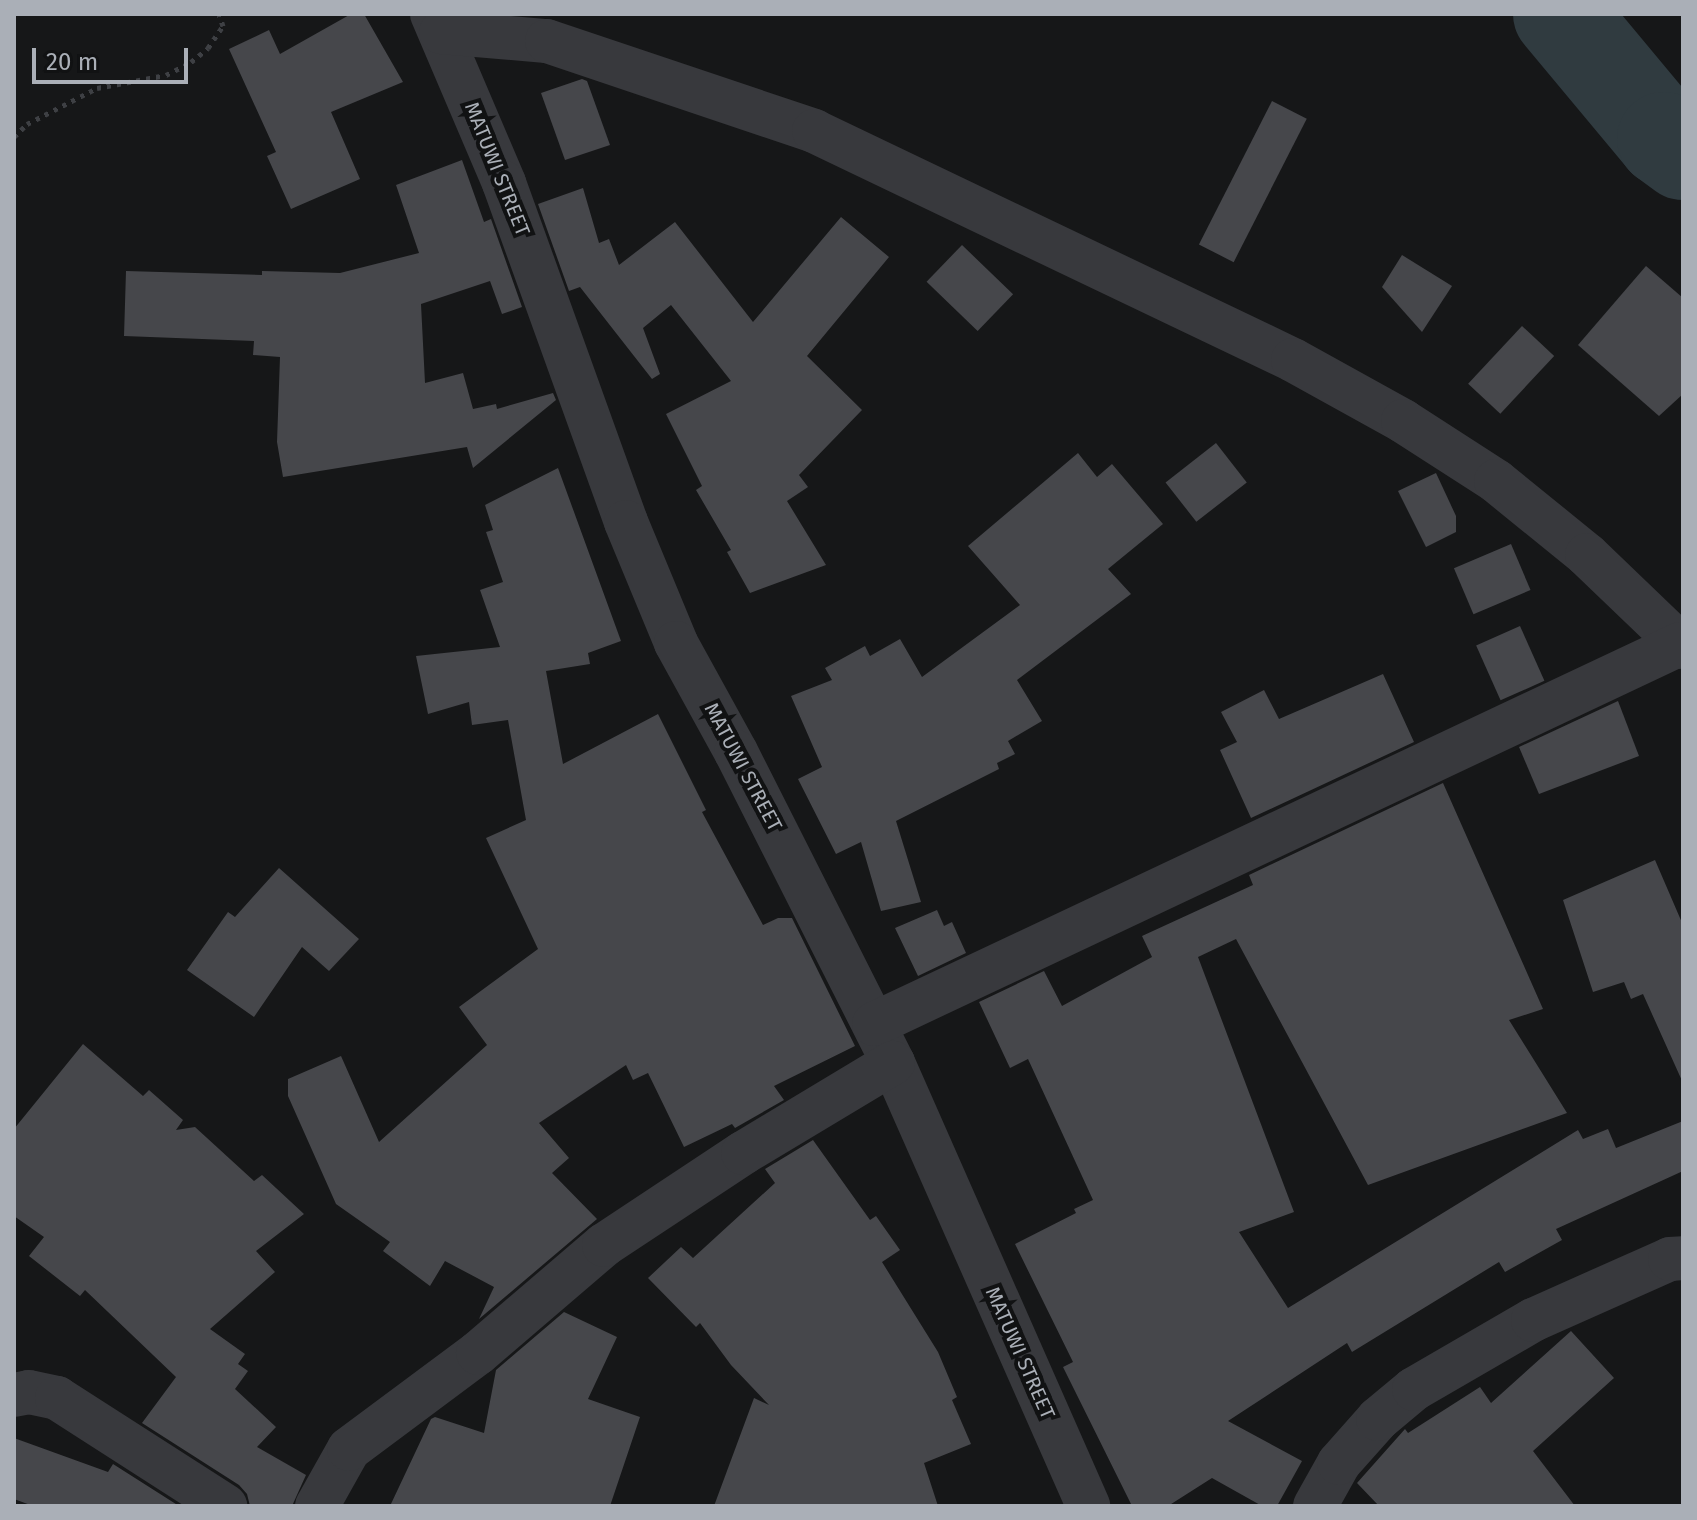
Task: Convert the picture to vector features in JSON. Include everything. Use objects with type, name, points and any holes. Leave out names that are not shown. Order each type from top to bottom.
[{"type":"street","points":[[437,23],[547,41],[814,131],[1293,360],[1403,421],[1496,481],[1587,555],[1681,645],[874,1024]]},
{"type":"street","name":"MATUWI STREET","points":[[437,23],[504,183],[626,522],[676,643],[893,1063],[1088,1506]]},
{"type":"street","points":[[317,1506],[349,1449],[478,1353],[604,1245],[743,1153],[893,1063]]},
{"type":"street","points":[[1315,1506],[1339,1463],[1378,1419],[1414,1389],[1533,1320],[1670,1259],[1683,1258]]},
{"type":"street","points":[[14,1395],[29,1392],[57,1398],[225,1506]]},
{"type":"path","points":[[14,137],[27,124],[97,88],[166,75],[191,62],[208,48],[223,26],[219,14]]},
{"type":"building","points":[[351,14],[364,14],[403,82],[331,112],[360,179],[291,209],[267,156],[276,152],[229,49],[269,30],[280,54]]},
{"type":"building","points":[[582,79],[587,81],[610,145],[565,160],[541,93]]},
{"type":"building","points":[[1272,101],[1307,119],[1234,262],[1199,244]]},
{"type":"building","points":[[462,160],[484,222],[491,219],[522,307],[502,314],[490,281],[421,304],[425,383],[463,373],[473,409],[496,404],[497,409],[553,393],[556,400],[473,468],[467,447],[283,477],[277,442],[280,357],[253,355],[254,341],[124,336],[126,271],[262,275],[262,271],[340,273],[419,253],[396,185]]},
{"type":"building","points":[[583,188],[599,243],[609,239],[619,265],[675,222],[753,322],[841,217],[889,257],[807,356],[862,410],[799,475],[808,487],[787,501],[826,565],[750,593],[727,552],[731,550],[696,490],[702,486],[666,414],[731,381],[671,305],[643,328],[660,374],[652,379],[580,287],[569,291],[538,204]]},
{"type":"building","points":[[962,245],[1013,294],[978,331],[927,282]]},
{"type":"building","points":[[1402,255],[1452,286],[1422,332],[1382,287]]},
{"type":"building","points":[[1646,266],[1683,298],[1683,394],[1659,416],[1578,345]]},
{"type":"building","points":[[1522,326],[1554,356],[1500,414],[1468,384]]},
{"type":"building","points":[[1216,443],[1247,482],[1196,522],[1166,482]]},
{"type":"building","points":[[1078,453],[1097,477],[1112,464],[1163,524],[1108,569],[1131,594],[1017,680],[1042,721],[1008,741],[1015,754],[997,763],[999,769],[896,821],[921,902],[881,911],[861,842],[836,854],[798,779],[822,767],[791,696],[832,680],[825,668],[865,646],[870,656],[900,639],[922,677],[1020,605],[968,546]]},
{"type":"building","points":[[558,468],[621,641],[588,653],[590,664],[546,671],[563,764],[658,714],[706,810],[702,812],[763,925],[778,918],[792,918],[855,1046],[774,1086],[784,1100],[735,1128],[732,1124],[684,1147],[648,1073],[633,1080],[626,1065],[539,1123],[569,1158],[552,1173],[597,1219],[479,1319],[494,1287],[445,1261],[430,1286],[383,1251],[390,1242],[336,1204],[288,1096],[288,1079],[341,1056],[379,1142],[487,1045],[459,1007],[538,949],[486,838],[526,820],[508,720],[472,725],[469,702],[428,714],[416,656],[500,647],[480,590],[503,582],[486,532],[493,530],[485,505]]},
{"type":"building","points":[[1436,473],[1456,516],[1456,532],[1426,547],[1398,491]]},
{"type":"building","points":[[1511,544],[1531,590],[1473,614],[1454,568]]},
{"type":"building","points":[[1520,626],[1544,681],[1501,700],[1476,646]]},
{"type":"building","points":[[1383,674],[1414,742],[1251,818],[1220,750],[1237,742],[1221,712],[1264,690],[1279,719]]},
{"type":"building","points":[[1618,701],[1639,756],[1539,794],[1519,747]]},
{"type":"building","points":[[1443,783],[1543,1009],[1509,1020],[1567,1113],[1368,1185],[1236,939],[1198,957],[1294,1212],[1239,1232],[1288,1308],[1578,1130],[1583,1139],[1608,1129],[1616,1148],[1683,1121],[1683,1171],[1556,1229],[1562,1240],[1505,1272],[1499,1262],[1352,1352],[1347,1343],[1228,1421],[1302,1461],[1277,1506],[1262,1506],[1212,1478],[1168,1506],[1132,1506],[1063,1367],[1073,1362],[1015,1244],[1076,1213],[1074,1209],[1093,1200],[1028,1059],[1010,1068],[979,1002],[1044,971],[1062,1006],[1152,957],[1142,936],[1253,885],[1249,875]]},
{"type":"building","points":[[1655,860],[1683,925],[1683,1083],[1643,994],[1631,999],[1624,982],[1593,992],[1563,900]]},
{"type":"building","points":[[279,868],[359,939],[329,971],[302,947],[254,1017],[187,970],[228,912],[235,917]]},
{"type":"building","points":[[937,910],[944,926],[952,922],[966,953],[918,976],[895,928]]},
{"type":"building","points":[[83,1044],[143,1096],[149,1090],[183,1120],[176,1130],[195,1127],[254,1181],[262,1175],[304,1214],[256,1251],[275,1272],[210,1329],[245,1354],[238,1364],[248,1371],[235,1389],[276,1427],[257,1447],[306,1475],[292,1506],[250,1506],[247,1494],[239,1485],[142,1423],[176,1377],[85,1290],[80,1296],[29,1256],[44,1237],[14,1216],[14,1129]]},
{"type":"building","points":[[813,1140],[870,1220],[876,1216],[900,1250],[882,1262],[938,1352],[957,1397],[952,1400],[971,1444],[924,1463],[938,1506],[714,1506],[754,1398],[769,1405],[731,1365],[700,1323],[696,1327],[648,1278],[681,1247],[693,1258],[775,1183],[765,1169]]},
{"type":"building","points":[[564,1312],[617,1337],[588,1399],[640,1417],[610,1506],[390,1506],[431,1419],[435,1417],[484,1433],[496,1370]]},
{"type":"building","points":[[1571,1331],[1614,1378],[1533,1451],[1575,1506],[1379,1506],[1357,1483],[1405,1429],[1408,1433],[1480,1387],[1491,1403]]},
{"type":"building","points":[[14,1438],[108,1472],[113,1464],[179,1506],[33,1506],[14,1499]]},
{"type":"waterway","points":[[1560,14],[1664,139],[1683,153]]}]
